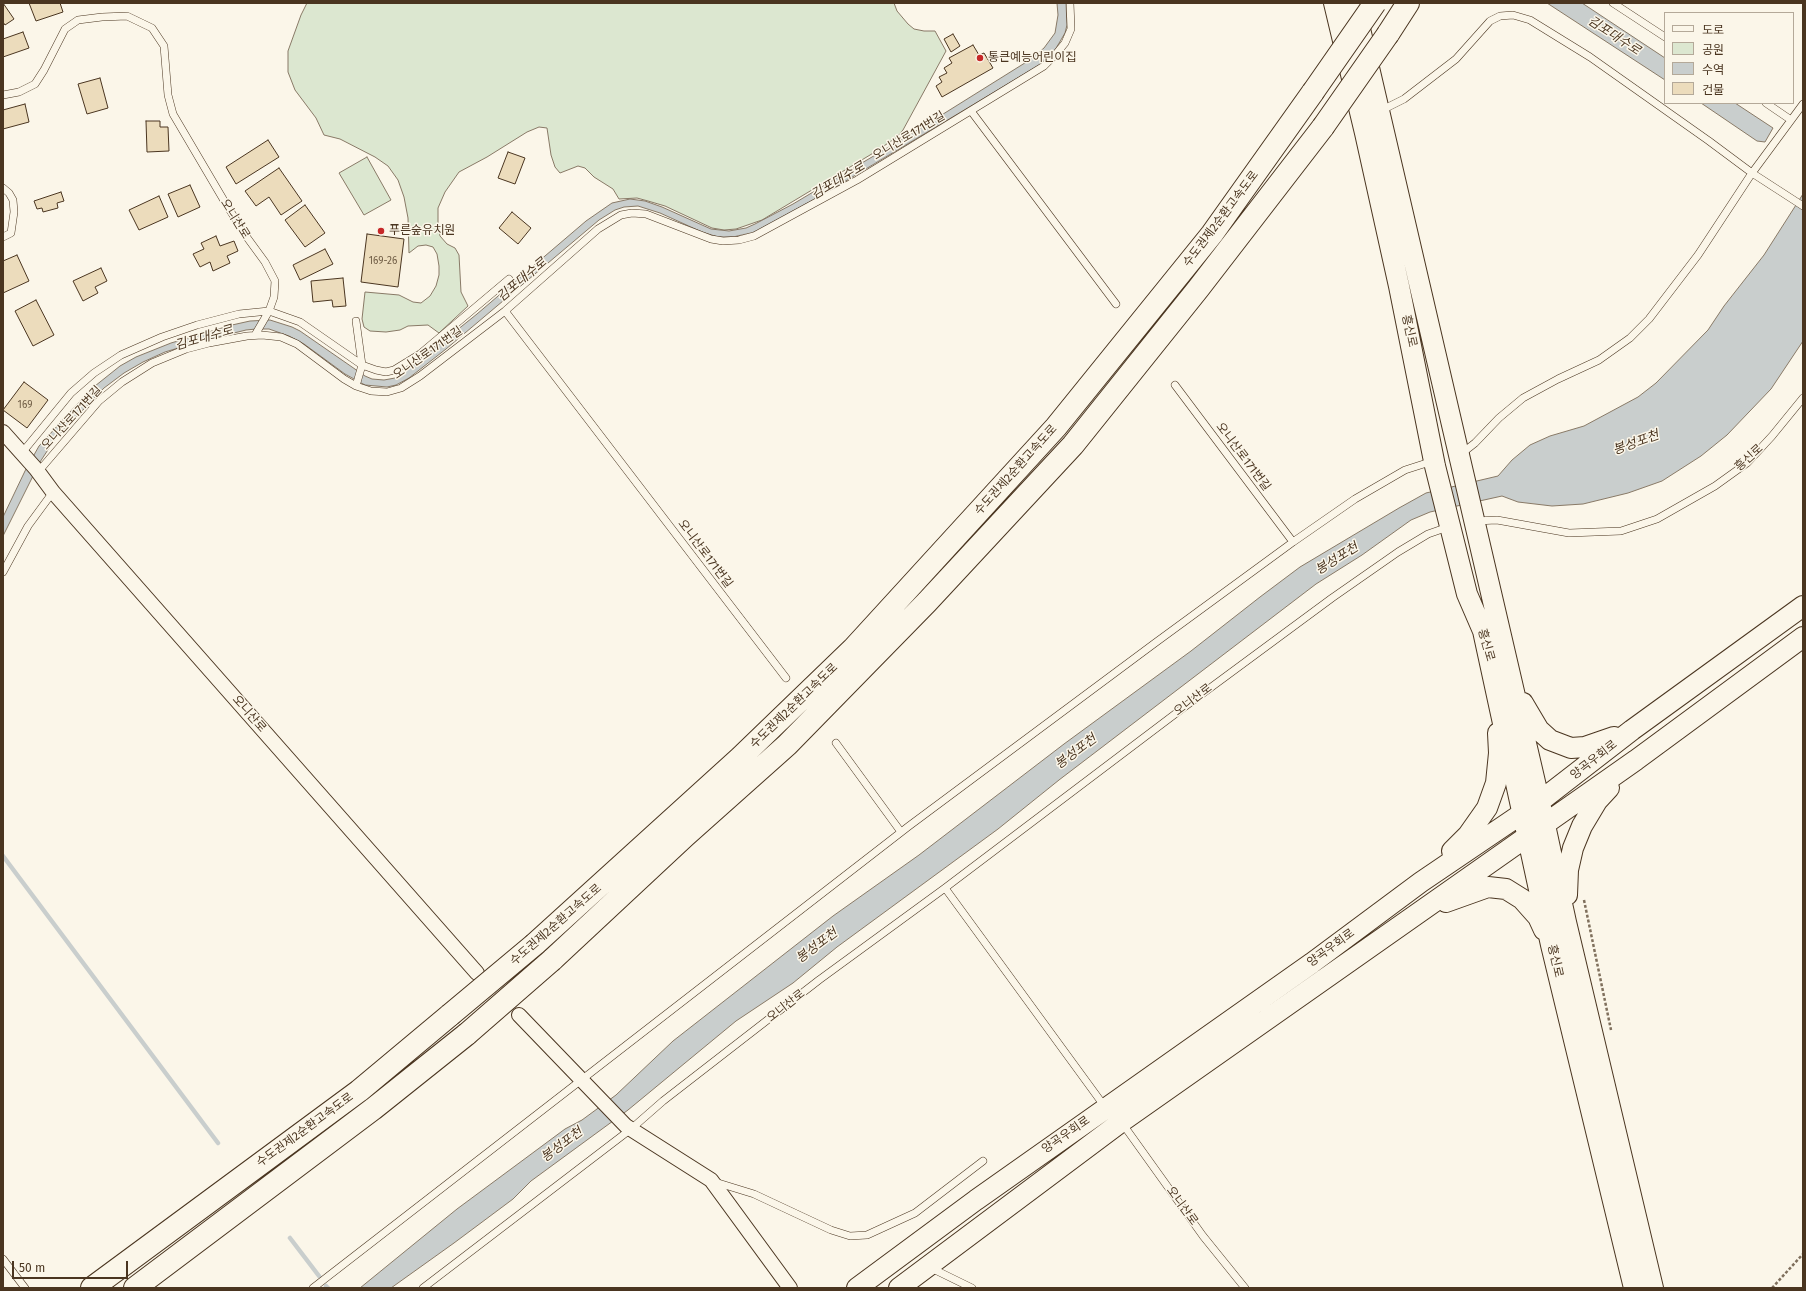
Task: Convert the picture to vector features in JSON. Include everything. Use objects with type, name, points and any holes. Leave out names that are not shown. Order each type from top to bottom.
[{"type":"highway","name":"수도권제2순환고속도로","points":[[92,1288],[358,1091],[535,944],[740,758],[853,648],[1056,427],[1212,234],[1375,3]]},
{"type":"highway","name":"수도권제2순환고속도로","points":[[134,1288],[373,1109],[467,1034],[552,960],[685,836],[787,745],[927,602],[1073,445],[1198,289],[1323,127],[1408,3]]},
{"type":"main road","name":"흥신로","points":[[1334,3],[1399,286],[1434,463],[1467,594],[1504,686]]},
{"type":"main road","name":"흥신로","points":[[1354,3],[1474,516],[1504,686],[1532,808],[1529,836],[1552,945],[1634,1288]]},
{"type":"main road","name":"양곡우회로","points":[[857,1288],[976,1200],[1106,1107],[1312,963],[1420,882],[1532,808],[1632,730],[1803,606]]},
{"type":"main road","name":"양곡우회로","points":[[899,1288],[1121,1122],[1414,915],[1545,825],[1803,638]]},
{"type":"main road","points":[[1504,686],[1539,730],[1550,740],[1571,748],[1585,747],[1632,730]]},
{"type":"main road","points":[[1420,882],[1468,835],[1487,808],[1496,783],[1504,686]]},
{"type":"main road","points":[[1566,922],[1568,870],[1578,834],[1597,801],[1636,760]]},
{"type":"main road","name":"흥신로","points":[[1532,808],[1545,825],[1566,922],[1653,1288]]},
{"type":"main road","points":[[1414,915],[1465,894],[1488,887],[1506,889],[1522,898],[1538,917],[1552,945]]},
{"type":"street","name":"오니산로","points":[[3,432],[53,492],[477,973]]},
{"type":"street","points":[[519,1015],[628,1127],[711,1180],[790,1288]]},
{"type":"lane","name":"오니산로171번길","points":[[37,471],[99,401],[122,382],[152,363],[186,349],[256,333],[281,337],[297,344],[344,379],[371,391],[387,392],[401,388],[420,376],[505,311],[598,229],[621,215],[632,213],[646,214],[711,240],[734,240],[754,236],[857,180],[1044,66],[1065,43],[1071,29],[1070,3]]},
{"type":"lane","points":[[1613,3],[1664,36]]},
{"type":"lane","points":[[1380,111],[1404,99],[1456,59],[1490,21],[1500,16],[1513,15],[1530,20],[1590,57],[1752,173],[1803,206]]},
{"type":"lane","name":"오니산로","points":[[3,95],[19,92],[35,84],[65,29],[78,20],[102,16],[127,16],[152,28],[164,46],[168,95],[173,114],[230,210],[246,236],[265,262],[275,281],[274,297],[268,314],[256,333]]},
{"type":"lane","points":[[1767,104],[1791,120]]},
{"type":"lane","points":[[1460,459],[1499,418],[1523,398],[1558,379],[1599,360],[1630,338],[1649,319],[1698,256],[1752,173],[1803,104]]},
{"type":"lane","points":[[971,111],[1116,304]]},
{"type":"lane","points":[[3,188],[9,193],[13,200],[14,212],[11,232],[3,237]]},
{"type":"lane","points":[[23,455],[71,393],[94,373],[122,355],[142,345],[197,325],[239,314],[268,314],[290,318],[309,327],[362,365],[386,372],[406,364],[420,354],[509,279]]},
{"type":"lane","name":"오니산로171번길","points":[[505,311],[786,678]]},
{"type":"lane","points":[[356,321],[362,365],[356,385]]},
{"type":"lane","name":"오니산로171번길","points":[[1175,385],[1293,542]]},
{"type":"lane","name":"흥신로","points":[[1474,516],[1575,533],[1620,532],[1657,519],[1715,486],[1746,463],[1772,436],[1803,398]]},
{"type":"lane","points":[[313,1288],[584,1082],[901,832],[1293,542],[1355,499],[1405,470],[1434,463]]},
{"type":"lane","points":[[3,572],[28,526],[53,492]]},
{"type":"lane","name":"오니산로","points":[[422,1288],[813,985],[945,888],[1183,708],[1332,598],[1398,552],[1449,523]]},
{"type":"lane","points":[[836,743],[901,832]]},
{"type":"lane","points":[[945,888],[1106,1107]]},
{"type":"lane","name":"오니산로","points":[[1121,1122],[1203,1236],[1245,1288]]},
{"type":"lane","points":[[711,1180],[754,1194],[831,1230],[850,1236],[867,1235],[915,1213],[983,1161]]},
{"type":"lane","points":[[3,1259],[25,1288]]},
{"type":"lane","points":[[927,1266],[972,1288]]},
{"type":"path","points":[[1582,894],[1612,1031]]},
{"type":"path","points":[[1772,1288],[1803,1254]]},
{"type":"green space","points":[[307,3],[894,3],[897,11],[914,29],[935,31],[946,51],[903,130],[897,137],[875,152],[762,220],[736,229],[724,230],[712,228],[665,206],[637,198],[619,199],[613,189],[594,177],[585,168],[578,166],[560,173],[555,167],[551,155],[547,128],[539,127],[527,132],[487,157],[459,172],[445,192],[438,208],[440,236],[447,244],[455,248],[459,255],[461,292],[468,306],[439,333],[428,325],[408,326],[400,330],[386,332],[370,331],[364,327],[362,319],[365,292],[399,295],[413,302],[421,303],[430,296],[436,286],[439,275],[437,254],[433,247],[426,245],[418,246],[409,253],[408,218],[404,197],[398,180],[388,166],[375,157],[340,139],[324,135],[316,118],[295,90],[288,72],[288,51]]},
{"type":"green space","points":[[367,157],[391,200],[364,215],[339,173]]},
{"type":"water","name":"김포대수로","points":[[1057,3],[1066,3],[1067,25],[1065,33],[1055,50],[1041,64],[824,194],[755,232],[733,237],[718,237],[702,232],[660,213],[638,206],[624,207],[615,210],[599,220],[446,349],[409,378],[396,385],[387,387],[365,385],[345,374],[304,344],[289,336],[269,329],[246,330],[198,342],[165,352],[143,362],[124,373],[104,388],[55,439],[40,462],[3,536],[3,517],[39,446],[90,390],[120,366],[136,357],[171,343],[232,325],[250,321],[270,320],[300,331],[365,376],[372,379],[384,380],[395,378],[477,314],[586,221],[612,203],[630,199],[645,201],[711,229],[729,231],[746,228],[755,224],[793,204],[924,126],[1028,61],[1044,48],[1055,33],[1058,15]]},
{"type":"water","name":"김포대수로","points":[[1547,3],[1582,3],[1664,57],[1664,79]]},
{"type":"water","points":[[1702,104],[1737,104],[1773,128],[1765,142],[1757,141]]},
{"type":"water","name":"봉성포천","points":[[1803,194],[1803,341],[1771,389],[1727,435],[1701,456],[1662,481],[1628,493],[1583,504],[1552,506],[1518,502],[1502,496],[1430,512],[1411,520],[1362,555],[1316,584],[1059,780],[998,829],[837,947],[793,983],[736,1021],[628,1110],[531,1181],[513,1199],[454,1243],[391,1288],[360,1288],[457,1209],[565,1129],[582,1120],[616,1095],[673,1041],[833,916],[919,855],[1064,744],[1191,651],[1300,567],[1426,493],[1498,476],[1512,460],[1530,445],[1550,436],[1584,426],[1638,397],[1656,383],[1708,330],[1724,306],[1764,255]]},
{"type":"building","points":[[3,3],[14,19],[5,25],[3,22]]},
{"type":"building","points":[[29,3],[60,3],[63,12],[36,21]]},
{"type":"building","points":[[23,32],[29,48],[3,57],[3,39]]},
{"type":"building","points":[[953,34],[960,46],[951,52],[944,39]]},
{"type":"building","points":[[973,45],[979,55],[984,53],[993,68],[942,97],[936,86],[942,82],[939,77],[947,73],[944,68],[952,63],[949,58]]},
{"type":"building","points":[[100,78],[108,108],[87,114],[78,84]]},
{"type":"building","points":[[25,104],[29,122],[3,129],[3,110]]},
{"type":"building","points":[[146,121],[160,121],[160,127],[168,127],[169,151],[147,152]]},
{"type":"building","points":[[268,140],[279,157],[236,184],[226,167]]},
{"type":"building","points":[[508,152],[525,158],[515,184],[498,178]]},
{"type":"building","points":[[279,168],[302,201],[281,215],[269,197],[256,206],[245,191]]},
{"type":"building","points":[[190,185],[200,207],[178,217],[168,194]]},
{"type":"building","points":[[61,192],[64,201],[57,203],[58,208],[43,212],[42,208],[37,209],[34,201]]},
{"type":"building","points":[[159,196],[168,217],[139,230],[129,210]]},
{"type":"building","points":[[305,205],[325,233],[305,247],[285,220]]},
{"type":"building","points":[[512,212],[531,228],[518,244],[499,228]]},
{"type":"building","points":[[367,234],[404,239],[398,287],[361,282]]},
{"type":"building","points":[[216,236],[220,246],[234,241],[238,251],[227,256],[230,263],[213,271],[210,262],[200,267],[193,254],[204,249],[201,243]]},
{"type":"building","points":[[325,249],[333,264],[300,280],[293,265]]},
{"type":"building","points":[[17,255],[29,281],[3,293],[3,261]]},
{"type":"building","points":[[101,268],[107,281],[95,287],[98,293],[83,301],[73,281]]},
{"type":"building","points":[[343,278],[346,306],[333,307],[332,300],[313,302],[311,281]]},
{"type":"building","points":[[36,300],[54,335],[33,346],[15,311]]},
{"type":"building","points":[[24,382],[48,400],[27,428],[3,410]]},
{"type":"waterway","points":[[3,856],[218,1143]]},
{"type":"waterway","points":[[290,1238],[319,1276]]},
{"type":"place","name":"통큰예능어린이집","points":[[980,58]]},
{"type":"place","name":"푸른숲유치원","points":[[381,231]]}]
